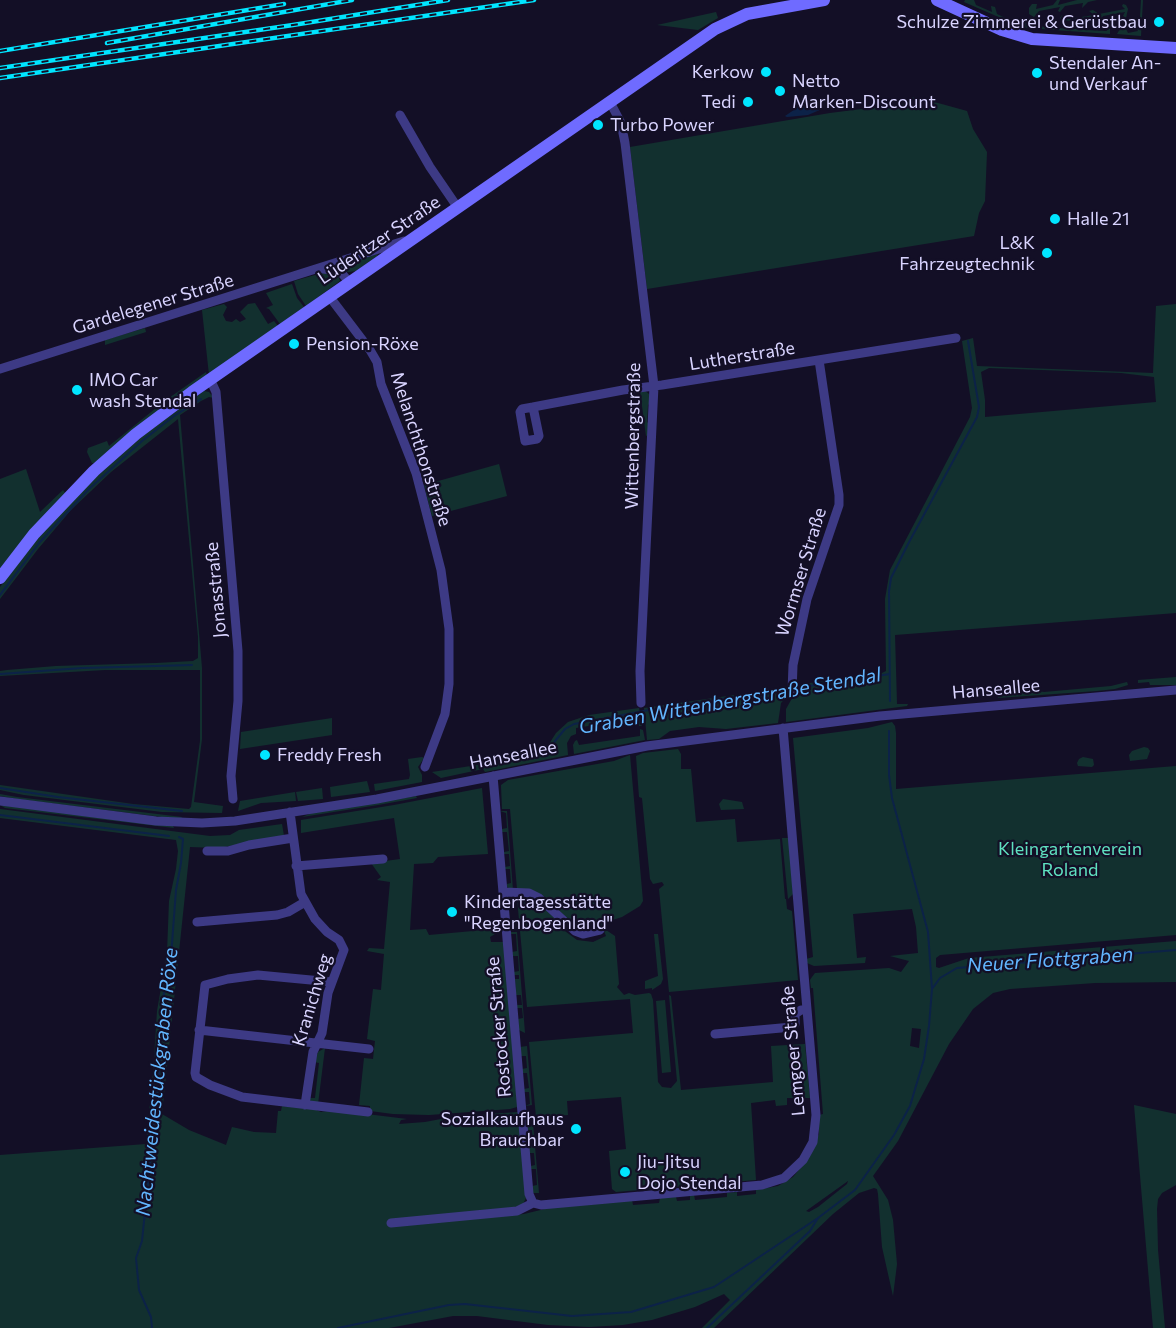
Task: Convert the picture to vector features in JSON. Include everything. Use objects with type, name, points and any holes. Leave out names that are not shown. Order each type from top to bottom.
[{"type":"main road","name":"Lüderitzer Straße","points":[[0,578],[34,534],[94,471],[155,419],[329,296],[725,23],[761,11],[824,0]]},
{"type":"main road","points":[[937,0],[1002,30],[1032,39],[1176,48]]},
{"type":"street","name":"Wittenbergstraße","points":[[610,102],[621,123],[625,143],[654,386],[640,703]]},
{"type":"street","points":[[400,115],[430,167],[458,208]]},
{"type":"street","name":"Gardelegener Straße","points":[[0,369],[413,238]]},
{"type":"street","name":"Gardelegener Straße","points":[[315,270],[332,269],[340,272],[350,282]]},
{"type":"street","name":"Melanchthonstraße","points":[[329,296],[377,362],[381,384],[416,473],[441,570],[449,629],[449,684],[445,714],[424,766]]},
{"type":"street","name":"Lutherstraße","points":[[533,407],[623,390],[956,338]]},
{"type":"street","name":"Wormser Straße","points":[[791,689],[795,652],[807,599],[839,505],[819,360]]},
{"type":"street","name":"Jonasstraße","points":[[210,380],[216,392],[238,651],[237,712],[231,776],[233,799]]},
{"type":"street","name":"Hanseallee","points":[[0,801],[156,821],[190,823],[235,820],[377,799],[632,749],[783,728],[899,714],[1176,690]]},
{"type":"street","name":"Lemgoer Straße","points":[[391,1223],[517,1211],[533,1203],[541,1205],[762,1185],[790,1174],[807,1155],[816,1130],[783,728]]},
{"type":"street","name":"Rostocker Straße","points":[[493,776],[529,1194],[533,1203]]},
{"type":"street","name":"Kranichweg","points":[[290,812],[299,886],[304,902],[321,926],[343,944],[344,954],[326,1000],[322,1033],[313,1052],[305,1105]]},
{"type":"street","points":[[207,851],[228,851],[293,838]]},
{"type":"street","points":[[296,866],[383,859]]},
{"type":"street","points":[[504,892],[529,893],[539,898],[575,931],[583,934],[600,930]]},
{"type":"street","points":[[197,922],[277,915],[288,912],[304,902]]},
{"type":"street","points":[[332,982],[258,975],[205,985],[196,1077],[242,1097],[368,1112]]},
{"type":"street","points":[[715,1034],[792,1027],[795,1024],[795,1014],[806,1010]]},
{"type":"street","points":[[199,1030],[369,1049]]},
{"type":"green space","points":[[974,0],[976,5],[992,12],[991,6],[995,7],[997,14],[1020,25],[1019,19],[1027,21],[1030,26],[1052,27],[1050,23],[1054,23],[1057,28],[1080,29],[1078,25],[1085,30],[1107,31],[1105,27],[1108,27],[1110,34],[1027,28],[964,2]]},
{"type":"green space","points":[[1060,0],[1058,5],[1077,0],[1097,0],[1088,2],[1082,8],[1083,3],[1065,6],[1060,12],[1058,11],[1060,7],[1039,11],[1034,17],[1029,14],[1032,4],[1037,4],[1036,9],[1053,5]]},
{"type":"green space","points":[[1141,0],[1143,0],[1141,36],[1117,34],[1121,27],[1125,27],[1128,33],[1138,31],[1134,23],[1140,17]]},
{"type":"green space","points":[[1123,4],[1128,9],[1126,18],[1123,16],[1125,12],[1103,16],[1099,22],[1097,20],[1100,17],[1090,17],[1084,22],[1061,20],[1060,18],[1062,15],[1069,19],[1094,15],[1089,11],[1093,10],[1099,14],[1125,9]]},
{"type":"green space","points":[[716,12],[718,18],[698,30],[657,25]]},
{"type":"green space","points":[[909,97],[967,111],[973,129],[987,152],[985,201],[979,213],[974,236],[647,289],[630,147],[830,113],[909,103]]},
{"type":"green space","points":[[378,254],[356,271],[348,272],[337,266]]},
{"type":"green space","points":[[322,273],[338,275],[340,281],[306,306],[298,294],[294,281]]},
{"type":"green space","points":[[292,284],[297,298],[304,307],[280,324],[266,308],[273,305],[266,293]]},
{"type":"green space","points":[[255,303],[268,324],[274,321],[278,326],[209,375],[202,310],[224,304],[227,307],[223,315],[226,321],[232,322],[236,319],[240,322],[246,319],[240,312],[248,304]]},
{"type":"green space","points":[[1176,304],[1176,613],[895,635],[897,704],[908,704],[907,706],[786,722],[786,709],[795,693],[794,685],[880,674],[886,671],[885,599],[890,570],[970,417],[972,408],[962,341],[973,338],[977,366],[1153,373],[1156,306]],"holes":[[[989,368],[1121,373],[1154,377],[1156,402],[985,417],[981,372]]]},
{"type":"green space","points":[[145,328],[146,332],[105,345],[105,340]]},
{"type":"green space","points":[[206,372],[207,376],[97,463],[92,463],[87,452],[88,448],[107,441],[109,446],[166,400]]},
{"type":"green space","points":[[644,390],[649,394],[650,403],[648,405],[648,435],[646,436],[640,391]]},
{"type":"green space","points":[[204,391],[209,392],[214,398],[209,397],[201,401],[180,415],[202,668],[202,739],[194,802],[223,806],[222,813],[162,812],[0,790],[0,785],[133,804],[189,809],[191,807],[200,741],[200,670],[105,670],[0,676],[0,671],[7,670],[193,661],[198,658],[178,419],[111,472],[71,510],[0,599],[0,587],[32,545],[87,485],[143,436]]},
{"type":"green space","points":[[499,464],[507,496],[432,516],[424,485]]},
{"type":"green space","points":[[26,469],[40,512],[63,490],[66,494],[0,571],[0,479]]},
{"type":"green space","points":[[1176,677],[1176,685],[1138,683],[1138,680]]},
{"type":"green space","points":[[1127,682],[1128,685],[1115,689],[1097,691],[998,698],[997,692],[1030,690],[1044,692],[1111,686]]},
{"type":"green space","points":[[789,685],[790,693],[781,703],[778,723],[726,729],[699,727],[670,731],[659,739],[647,740],[644,708],[783,688]]},
{"type":"green space","points":[[639,708],[642,726],[639,726],[638,718],[576,728],[576,734],[571,736],[567,743],[568,755],[485,772],[483,769],[441,778],[432,772],[542,755],[556,733],[568,722],[589,715]]},
{"type":"green space","points":[[332,718],[332,735],[240,749],[241,732]]},
{"type":"green space","name":"Kleingartenverein Roland","points":[[892,722],[895,726],[896,789],[1176,766],[1176,935],[940,955],[936,958],[936,967],[939,968],[969,958],[1176,941],[1176,982],[1095,983],[1010,989],[993,993],[973,1009],[949,1044],[898,1141],[873,1176],[888,1200],[893,1220],[897,1264],[893,1296],[882,1247],[878,1194],[877,1189],[874,1188],[859,1193],[833,1214],[714,1328],[702,1328],[730,1300],[724,1294],[695,1307],[652,1320],[589,1327],[548,1325],[477,1316],[453,1316],[389,1328],[0,1328],[0,1155],[146,1144],[157,1011],[167,953],[169,901],[178,851],[176,840],[0,818],[0,809],[210,836],[230,835],[239,830],[282,824],[284,836],[219,848],[190,847],[162,1114],[189,1130],[226,1145],[232,1127],[254,1132],[276,1133],[278,1111],[281,1111],[282,1106],[314,1109],[321,1112],[334,1110],[407,1119],[401,1120],[399,1124],[457,1116],[518,1112],[527,1196],[522,1206],[390,1226],[524,1214],[549,1208],[632,1200],[633,1205],[659,1203],[660,1198],[676,1197],[677,1201],[690,1200],[690,1196],[694,1195],[695,1200],[727,1197],[727,1193],[737,1192],[737,1196],[756,1194],[756,1190],[778,1186],[793,1177],[808,1159],[819,1134],[819,1115],[823,1114],[813,988],[811,988],[810,980],[815,973],[889,968],[901,972],[909,961],[890,956],[918,953],[912,909],[853,914],[857,958],[866,957],[865,963],[814,966],[807,963],[806,959],[813,957],[793,738],[868,728]],"holes":[[[912,1028],[921,1029],[919,1048],[910,1046]],[[848,1181],[818,1207],[809,1212],[806,1211]]]},
{"type":"green space","points":[[640,729],[643,730],[645,740],[574,754],[573,745],[577,740],[579,745],[640,736]]},
{"type":"green space","points":[[1144,747],[1150,751],[1147,759],[1130,761],[1129,755],[1132,751]]},
{"type":"green space","points":[[678,749],[681,754],[681,769],[691,769],[696,822],[735,819],[737,842],[780,839],[785,899],[787,909],[792,911],[798,980],[669,992],[659,889],[664,885],[662,882],[653,884],[650,879],[636,756],[643,753]]},
{"type":"green space","points":[[630,755],[643,901],[640,906],[622,917],[603,923],[601,927],[597,923],[587,927],[586,932],[581,931],[559,913],[517,889],[510,809],[502,809],[501,785],[508,780],[614,761]]},
{"type":"green space","points":[[1083,757],[1093,759],[1094,765],[1092,767],[1078,766],[1079,759]]},
{"type":"green space","points":[[424,758],[418,767],[422,775],[422,782],[375,791],[374,784],[409,779],[408,759]]},
{"type":"green space","points":[[367,781],[370,792],[331,797],[330,787]]},
{"type":"green space","points":[[322,788],[323,799],[298,801],[296,792]]},
{"type":"green space","points":[[482,788],[488,854],[438,857],[433,863],[414,864],[410,930],[426,929],[429,935],[495,929],[495,934],[490,937],[491,942],[505,942],[519,1104],[510,1109],[429,1115],[370,1111],[370,1106],[359,1105],[364,1058],[373,1059],[375,1041],[367,1039],[373,989],[381,990],[384,954],[367,951],[369,948],[384,949],[390,882],[377,880],[381,877],[371,863],[400,859],[394,818],[301,833],[301,820]]},
{"type":"green space","points":[[295,792],[296,801],[261,803],[238,811],[240,801]]},
{"type":"green space","points":[[0,794],[182,817],[181,819],[162,817],[17,799],[0,796]]},
{"type":"green space","points":[[416,796],[417,798],[302,817],[312,813]]},
{"type":"green space","points":[[723,799],[742,802],[744,809],[721,810],[719,804]]},
{"type":"green space","points":[[0,805],[173,826],[174,828],[5,808]]},
{"type":"green space","points":[[500,811],[507,811],[513,890],[507,887],[507,884],[511,883],[510,869],[505,869],[510,866],[509,854],[504,854],[509,851],[507,832],[502,832],[502,829],[507,828],[506,813]]},
{"type":"green space","points":[[782,838],[789,838],[793,894],[788,899]]},
{"type":"green space","points":[[522,895],[535,900],[557,920],[554,923],[577,940],[593,942],[606,936],[604,931],[606,930],[615,936],[619,984],[617,987],[624,995],[649,993],[653,1000],[658,1082],[662,1087],[671,1088],[677,1081],[669,995],[671,996],[681,1090],[773,1082],[771,1046],[805,1044],[810,1098],[787,1098],[787,1105],[776,1106],[775,1100],[751,1103],[756,1180],[616,1192],[612,1189],[609,1151],[626,1149],[621,1097],[567,1101],[568,1115],[536,1117],[529,1042],[633,1033],[630,999],[527,1007],[517,898]]},
{"type":"green space","points":[[511,932],[517,932],[525,1033],[519,1030],[518,1019],[523,1018],[522,1008],[517,1008],[517,1005],[522,1005],[521,995],[516,995],[515,979],[519,979],[519,975],[514,975],[514,972],[519,971],[518,956],[513,956],[512,952],[517,951],[516,934],[511,934]]},
{"type":"green space","points":[[654,934],[658,934],[663,979],[661,984],[652,990],[652,988],[645,989],[645,981],[658,976]]},
{"type":"green space","points":[[665,1000],[671,1072],[662,1073],[656,1001]]},
{"type":"green space","points":[[527,1046],[532,1105],[525,1106],[530,1104],[529,1092],[524,1092],[524,1089],[529,1088],[527,1073],[522,1073],[522,1069],[527,1068],[526,1056],[521,1056],[520,1047]]},
{"type":"green space","points":[[325,1048],[318,1104],[310,1101],[309,1098],[315,1098],[319,1063],[314,1062],[318,1052]]},
{"type":"green space","points":[[1134,1105],[1176,1114],[1176,1185],[1162,1193],[1158,1199],[1157,1209],[1165,1328],[1153,1328]]},
{"type":"green space","points":[[533,1123],[539,1193],[533,1193],[532,1186],[537,1185],[536,1169],[531,1169],[531,1166],[535,1165],[534,1153],[529,1153],[529,1144],[533,1143],[532,1130],[527,1130],[527,1124]]},
{"type":"water","points":[[810,99],[817,102],[822,109],[808,115],[785,116]]},
{"type":"waterway","points":[[890,701],[889,591],[891,578],[977,417],[979,407],[968,341]]},
{"type":"waterway","points":[[0,595],[39,543],[89,489],[142,441],[174,416],[201,399]]},
{"type":"waterway","points":[[0,674],[82,668],[192,665]]},
{"type":"waterway","name":"Graben Wittenbergstraße Stendal","points":[[795,688],[890,674]]},
{"type":"waterway","name":"Graben Wittenbergstraße Stendal","points":[[547,756],[565,729],[574,724],[789,689]]},
{"type":"waterway","points":[[338,1328],[449,1305],[465,1304],[572,1316],[631,1312],[714,1287],[818,1218],[855,1190],[894,1135],[910,1106],[924,1059],[932,989],[928,932],[892,798],[889,775],[889,731]]},
{"type":"waterway","points":[[0,788],[182,811]]},
{"type":"waterway","name":"Nachtweidestückgraben Röxe","points":[[0,815],[169,836]]},
{"type":"waterway","name":"Nachtweidestückgraben Röxe","points":[[152,1328],[151,1317],[139,1290],[136,1258],[142,1241],[160,1065],[162,1004],[171,957],[176,890],[181,863],[183,839],[179,837]]},
{"type":"waterway","name":"Neuer Flottgraben","points":[[932,989],[940,978],[957,968],[1176,950]]},
{"type":"waterway","points":[[707,1328],[810,1231],[818,1218]]},
{"type":"railway","points":[[107,43],[352,0]]},
{"type":"railway","points":[[0,68],[448,0]]},
{"type":"railway","points":[[0,78],[534,0]]},
{"type":"railway","points":[[0,51],[284,4]]},
{"type":"place","name":"Schulze Zimmerei & Gerüstbau","points":[[1159,22]]},
{"type":"place","name":"Kerkow","points":[[766,72]]},
{"type":"place","name":"Stendaler An- und Verkauf","points":[[1037,73]]},
{"type":"place","name":"Netto Marken-Discount","points":[[780,91]]},
{"type":"place","name":"Tedi","points":[[748,102]]},
{"type":"place","name":"Turbo Power","points":[[598,125]]},
{"type":"place","name":"Halle 21","points":[[1055,219]]},
{"type":"place","name":"L&K Fahrzeugtechnik","points":[[1047,253]]},
{"type":"place","name":"Pension-Röxe","points":[[294,344]]},
{"type":"place","name":"IMO Car wash Stendal","points":[[77,390]]},
{"type":"place","name":"Freddy Fresh","points":[[265,755]]},
{"type":"place","name":"Kindertagesstätte \"Regenbogenland\"","points":[[452,912]]},
{"type":"place","name":"Sozialkaufhaus Brauchbar","points":[[576,1129]]},
{"type":"place","name":"Jiu-Jitsu Dojo Stendal","points":[[625,1172]]}]
